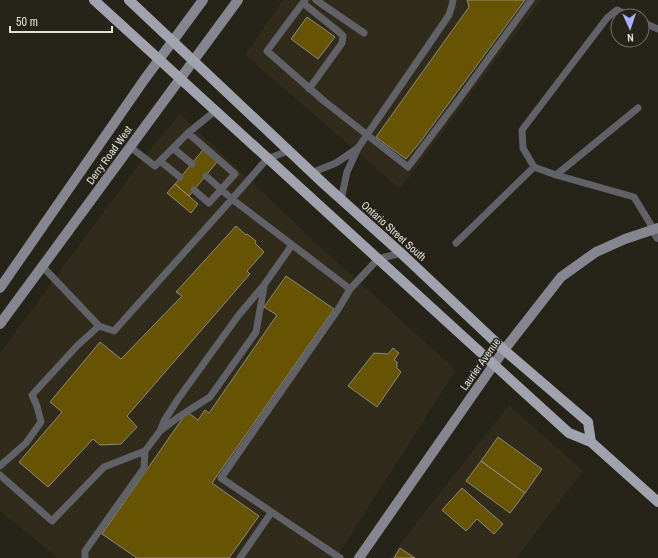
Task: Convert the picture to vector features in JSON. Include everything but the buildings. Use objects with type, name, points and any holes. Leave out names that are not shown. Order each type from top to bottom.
[{"type":"main road","points":[[94,0],[568,433],[591,442],[658,502]]},
{"type":"main road","name":"Ontario Street South","points":[[129,0],[173,40],[311,173],[401,253],[504,350],[588,422],[591,442]]},
{"type":"main road","name":"Derry Road West","points":[[0,288],[173,40],[203,0]]},
{"type":"main road","name":"Derry Road West","points":[[0,324],[238,0]]},
{"type":"main road","name":"Laurier Avenue","points":[[359,558],[504,350],[560,277],[596,252],[625,240],[657,232]]},
{"type":"lane","points":[[316,0],[364,33]]},
{"type":"lane","points":[[341,200],[347,172],[358,148],[449,15],[452,0]]},
{"type":"lane","points":[[309,88],[342,43],[343,36],[304,2],[267,51],[309,88],[408,167],[531,0]]},
{"type":"lane","points":[[610,16],[522,130],[523,148],[534,167],[556,175],[634,197],[657,232]]},
{"type":"lane","points":[[556,175],[638,108]]},
{"type":"lane","points":[[130,147],[155,166],[188,133],[215,110]]},
{"type":"lane","points":[[188,133],[235,174],[209,203],[194,190]]},
{"type":"lane","points":[[173,148],[192,164]]},
{"type":"lane","points":[[311,173],[336,163],[358,148]]},
{"type":"lane","points":[[42,266],[99,326],[114,331],[267,159],[288,151]]},
{"type":"lane","points":[[160,161],[180,177]]},
{"type":"lane","points":[[456,243],[534,167]]},
{"type":"lane","points":[[206,176],[232,199],[350,289]]},
{"type":"lane","points":[[160,431],[164,421],[178,399],[292,245]]},
{"type":"lane","points":[[340,558],[221,478],[339,308],[350,289],[378,259],[401,253]]},
{"type":"lane","points":[[0,475],[52,521],[104,467],[145,450],[160,431],[210,397],[256,332],[264,284]]},
{"type":"lane","points":[[0,466],[26,443],[41,422],[37,406],[32,395],[67,357],[99,326]]},
{"type":"lane","points":[[84,558],[90,545],[144,468],[145,450]]},
{"type":"lane","points":[[240,558],[271,513]]},
{"type":"shaded area","points":[[283,0],[541,0],[400,189],[245,55]]},
{"type":"shaded area","points":[[180,114],[313,240],[456,370],[336,558],[58,558],[0,511],[0,353],[144,157]]},
{"type":"shaded area","points":[[509,405],[583,471],[516,558],[389,558]]}]
